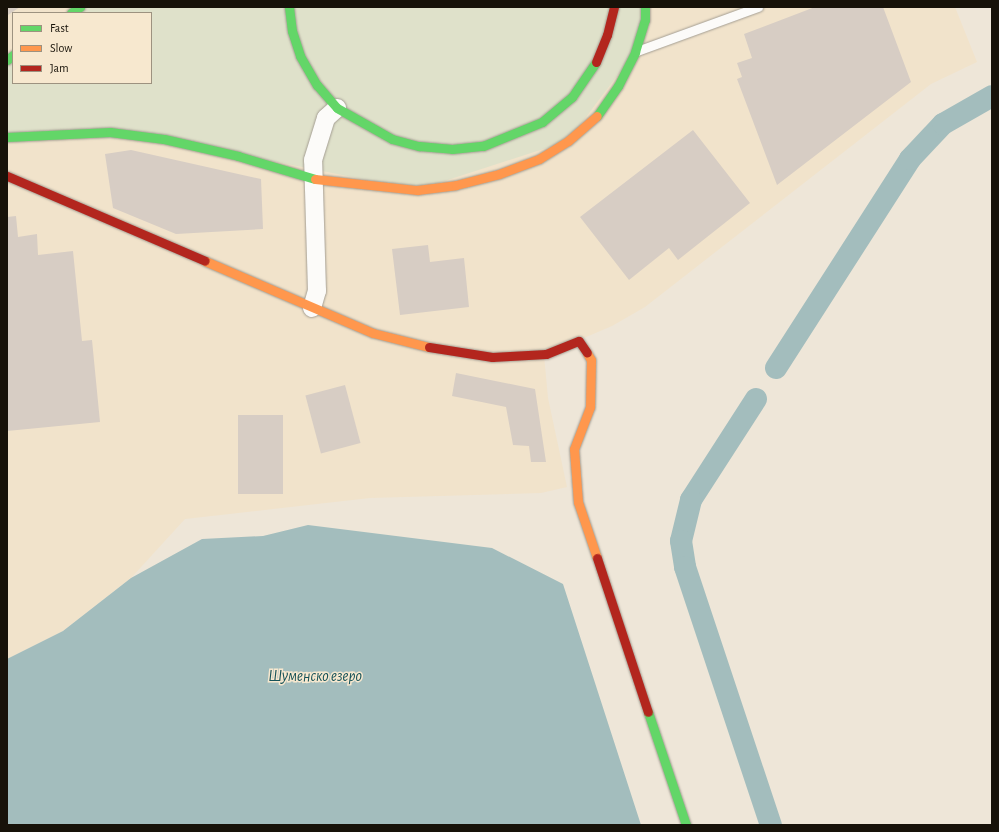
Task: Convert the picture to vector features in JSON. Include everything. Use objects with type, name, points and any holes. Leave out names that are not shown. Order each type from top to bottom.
[{"type":"main road","points":[[289,7],[292,31],[300,56],[316,85],[337,108],[392,139],[420,146],[452,149],[483,146],[509,137],[542,122],[572,97],[593,69],[607,35],[614,7]]},
{"type":"main road","points":[[7,137],[110,132],[164,139],[238,156],[313,178],[417,190],[456,184],[499,174],[539,159],[568,141],[597,116],[618,86],[635,52],[645,20],[644,7]]},
{"type":"main road","points":[[7,176],[373,333],[420,345],[492,357],[546,354],[579,341],[591,360],[590,407],[574,449],[578,502],[686,825]]},
{"type":"street","points":[[312,308],[317,291],[313,160],[318,137],[326,118],[337,108]]},
{"type":"lane","points":[[635,52],[758,7]]},
{"type":"shaded area","points":[[7,7],[955,7],[977,62],[931,84],[645,307],[612,326],[544,355],[548,398],[567,487],[541,493],[370,498],[185,519],[131,578],[63,631],[7,659]]},
{"type":"green space","points":[[80,7],[645,7],[635,52],[568,141],[417,190],[164,139],[7,137],[7,60],[12,56],[12,84],[152,84],[152,12],[72,12]]},
{"type":"water","name":"Шуменско езеро","points":[[308,525],[492,548],[563,584],[641,825],[7,825],[7,659],[63,631],[131,578],[202,539],[263,536]]},
{"type":"building","points":[[7,7],[20,7],[12,12],[8,15]]},
{"type":"building","points":[[815,7],[883,7],[911,82],[777,185],[737,79],[742,77],[737,63],[752,58],[744,34]]},
{"type":"building","points":[[693,130],[750,203],[678,260],[669,248],[629,280],[580,217]]},
{"type":"building","points":[[131,150],[261,179],[263,229],[176,234],[113,208],[105,154]]},
{"type":"building","points":[[16,216],[18,237],[37,234],[38,255],[73,251],[82,341],[92,340],[100,422],[7,431],[7,217]]},
{"type":"building","points":[[428,245],[430,262],[464,258],[469,307],[400,315],[392,249]]},
{"type":"building","points":[[456,373],[535,389],[546,462],[531,462],[529,446],[513,445],[506,407],[452,396]]},
{"type":"building","points":[[345,385],[361,443],[321,454],[305,396]]},
{"type":"building","points":[[238,415],[283,415],[283,494],[238,494]]},
{"type":"waterway","points":[[776,368],[910,159],[943,124],[992,96]]},
{"type":"waterway","points":[[756,399],[691,500],[681,541],[685,567],[771,825]]},
{"type":"traffic: fast","points":[[72,12],[80,7]]},
{"type":"traffic: fast","points":[[289,7],[292,31],[300,56],[317,85],[337,108],[392,139],[419,146],[452,149],[483,146],[542,122],[572,97],[596,62]]},
{"type":"traffic: fast","points":[[597,116],[618,86],[635,52],[645,20],[645,7]]},
{"type":"traffic: fast","points":[[7,60],[12,56]]},
{"type":"traffic: fast","points":[[7,137],[110,132],[164,139],[238,156],[315,179]]},
{"type":"traffic: fast","points":[[648,712],[686,825]]},
{"type":"traffic: slow","points":[[315,179],[417,190],[456,185],[499,174],[539,159],[568,141],[597,116]]},
{"type":"traffic: slow","points":[[205,261],[373,333],[429,347]]},
{"type":"traffic: slow","points":[[587,353],[591,360],[590,407],[574,449],[578,502],[597,558]]},
{"type":"traffic: jam","points":[[596,62],[607,35],[614,7]]},
{"type":"traffic: jam","points":[[7,176],[205,261]]},
{"type":"traffic: jam","points":[[429,347],[492,357],[546,354],[579,341],[587,353]]},
{"type":"traffic: jam","points":[[597,558],[648,712]]}]
